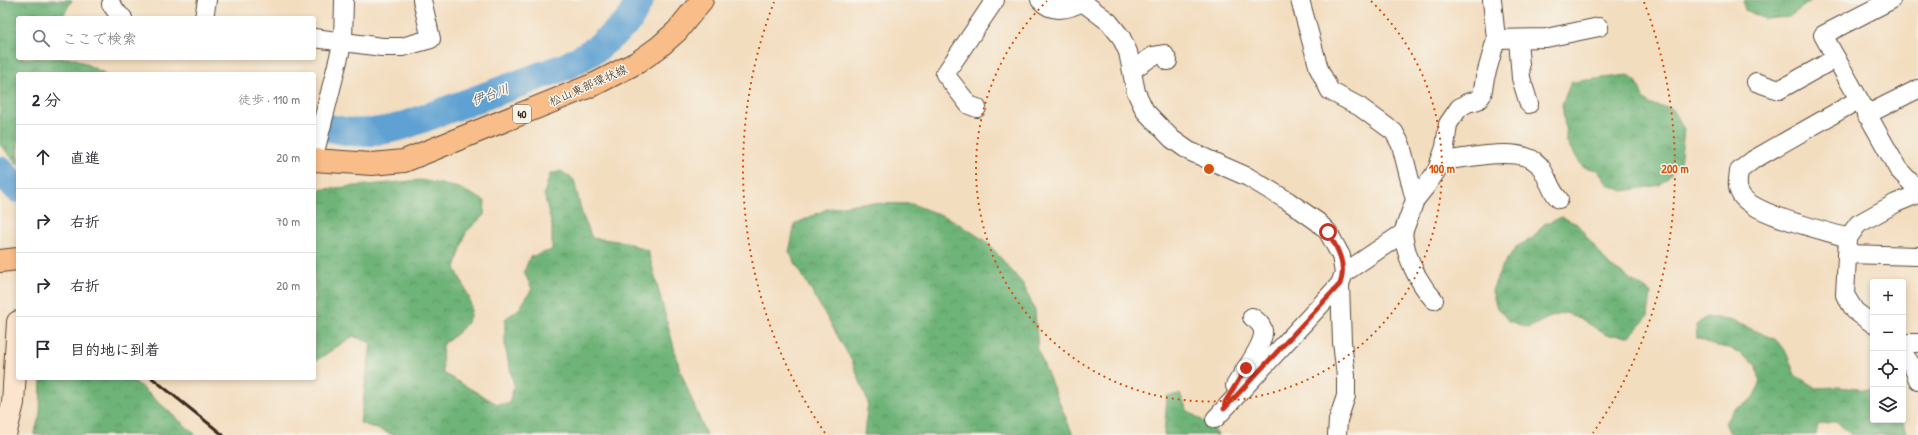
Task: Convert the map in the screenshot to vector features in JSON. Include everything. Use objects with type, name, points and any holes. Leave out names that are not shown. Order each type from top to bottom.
[{"type":"main road","name":"松山東部環状線","points":[[316,160],[372,164],[404,161],[595,84],[638,62],[659,47],[677,31],[702,0]]},
{"type":"main road","points":[[0,261],[16,259]]},
{"type":"street","points":[[204,16],[207,0]]},
{"type":"street","points":[[316,147],[344,41],[344,0]]},
{"type":"street","points":[[316,38],[382,47],[402,47],[430,39],[422,0]]},
{"type":"street","points":[[977,108],[969,105],[945,74],[995,0]]},
{"type":"street","points":[[1040,0],[1042,3],[1057,10],[1070,8],[1081,1],[1109,22],[1121,37],[1128,52],[1136,92],[1145,110],[1156,125],[1189,151],[1248,177],[1288,200],[1318,222],[1328,232],[1341,256],[1342,342],[1346,376],[1346,396],[1338,420],[1337,435]]},
{"type":"street","points":[[1300,0],[1319,69],[1330,91],[1360,107],[1394,132],[1401,145],[1414,200]]},
{"type":"street","points":[[1434,300],[1424,288],[1411,263],[1404,245],[1403,233],[1414,200],[1427,185],[1440,161],[1448,124],[1458,108],[1467,103],[1478,100],[1482,95],[1485,78],[1496,39],[1492,0]]},
{"type":"street","points":[[1891,0],[1823,35],[1898,169],[1918,190]]},
{"type":"street","points":[[111,4],[120,16]]},
{"type":"street","points":[[1496,39],[1546,38],[1599,27]]},
{"type":"street","points":[[1518,39],[1521,78],[1530,104]]},
{"type":"street","points":[[1132,70],[1153,56],[1164,54],[1168,61]]},
{"type":"street","points":[[1756,82],[1779,90],[1836,58]]},
{"type":"street","points":[[1918,89],[1862,107],[1754,160],[1739,171],[1737,185],[1742,196],[1762,211],[1848,246],[1918,256]]},
{"type":"street","points":[[1440,161],[1510,153],[1528,156],[1538,163],[1545,173],[1551,191],[1559,200]]},
{"type":"street","points":[[1870,322],[1856,311],[1845,295],[1848,246],[1858,224],[1896,203],[1918,194]]},
{"type":"street","points":[[1252,317],[1261,324],[1263,332],[1262,341],[1225,402],[1220,414],[1342,279],[1403,233]]},
{"type":"street","points":[[1906,343],[1918,343]]},
{"type":"street","points":[[6,435],[13,403],[16,354]]},
{"type":"street","points":[[1906,357],[1913,367],[1918,380]]},
{"type":"green space","points":[[0,0],[72,0],[63,16],[16,16],[16,60],[78,60],[102,72],[16,72],[16,162],[0,145]]},
{"type":"green space","points":[[1744,0],[1812,0],[1789,17],[1765,19],[1745,10],[1743,3]]},
{"type":"green space","points":[[1628,75],[1637,82],[1643,97],[1651,105],[1671,108],[1684,129],[1680,164],[1660,185],[1624,191],[1608,185],[1597,170],[1583,167],[1567,143],[1562,104],[1571,82]]},
{"type":"green space","points":[[561,171],[574,180],[582,214],[592,238],[626,242],[648,251],[680,370],[706,435],[394,435],[360,423],[371,343],[353,336],[316,361],[316,190],[421,180],[459,188],[485,201],[484,215],[466,232],[455,268],[467,293],[471,311],[469,319],[464,327],[442,345],[443,373],[497,404],[509,404],[514,385],[505,347],[505,319],[519,309],[532,289],[524,272],[530,257],[552,250],[552,226],[544,194],[550,174]]},
{"type":"green space","points":[[860,203],[912,204],[951,219],[987,242],[1023,284],[1035,311],[1038,351],[1073,435],[864,435],[868,402],[852,361],[789,252],[795,224],[827,209]]},
{"type":"green space","points":[[1562,217],[1577,224],[1609,265],[1651,293],[1648,316],[1630,336],[1606,335],[1580,318],[1566,313],[1550,317],[1529,328],[1509,321],[1497,308],[1492,291],[1501,268],[1516,247],[1533,238],[1544,224]]},
{"type":"green space","points":[[1706,317],[1728,319],[1775,339],[1786,351],[1795,375],[1816,388],[1837,387],[1870,390],[1870,423],[1902,423],[1907,435],[1851,435],[1836,421],[1818,425],[1816,435],[1731,435],[1725,423],[1733,410],[1751,401],[1760,384],[1757,366],[1733,349],[1712,345],[1697,338],[1696,325]]},
{"type":"green space","points":[[41,380],[133,380],[196,435],[34,435],[40,414]]},
{"type":"green space","points":[[1180,394],[1187,410],[1213,428],[1218,435],[1164,435],[1167,396]]},
{"type":"waterway","name":"伊台川","points":[[316,124],[349,132],[379,131],[403,126],[567,66],[596,49],[628,22],[640,0]]},
{"type":"waterway","name":"伊台川","points":[[0,170],[16,187]]},
{"type":"railway","points":[[154,380],[223,435]]},
{"type":"route","points":[[1246,368],[1225,402],[1224,409],[1340,284],[1344,273],[1341,256],[1328,232]]}]
